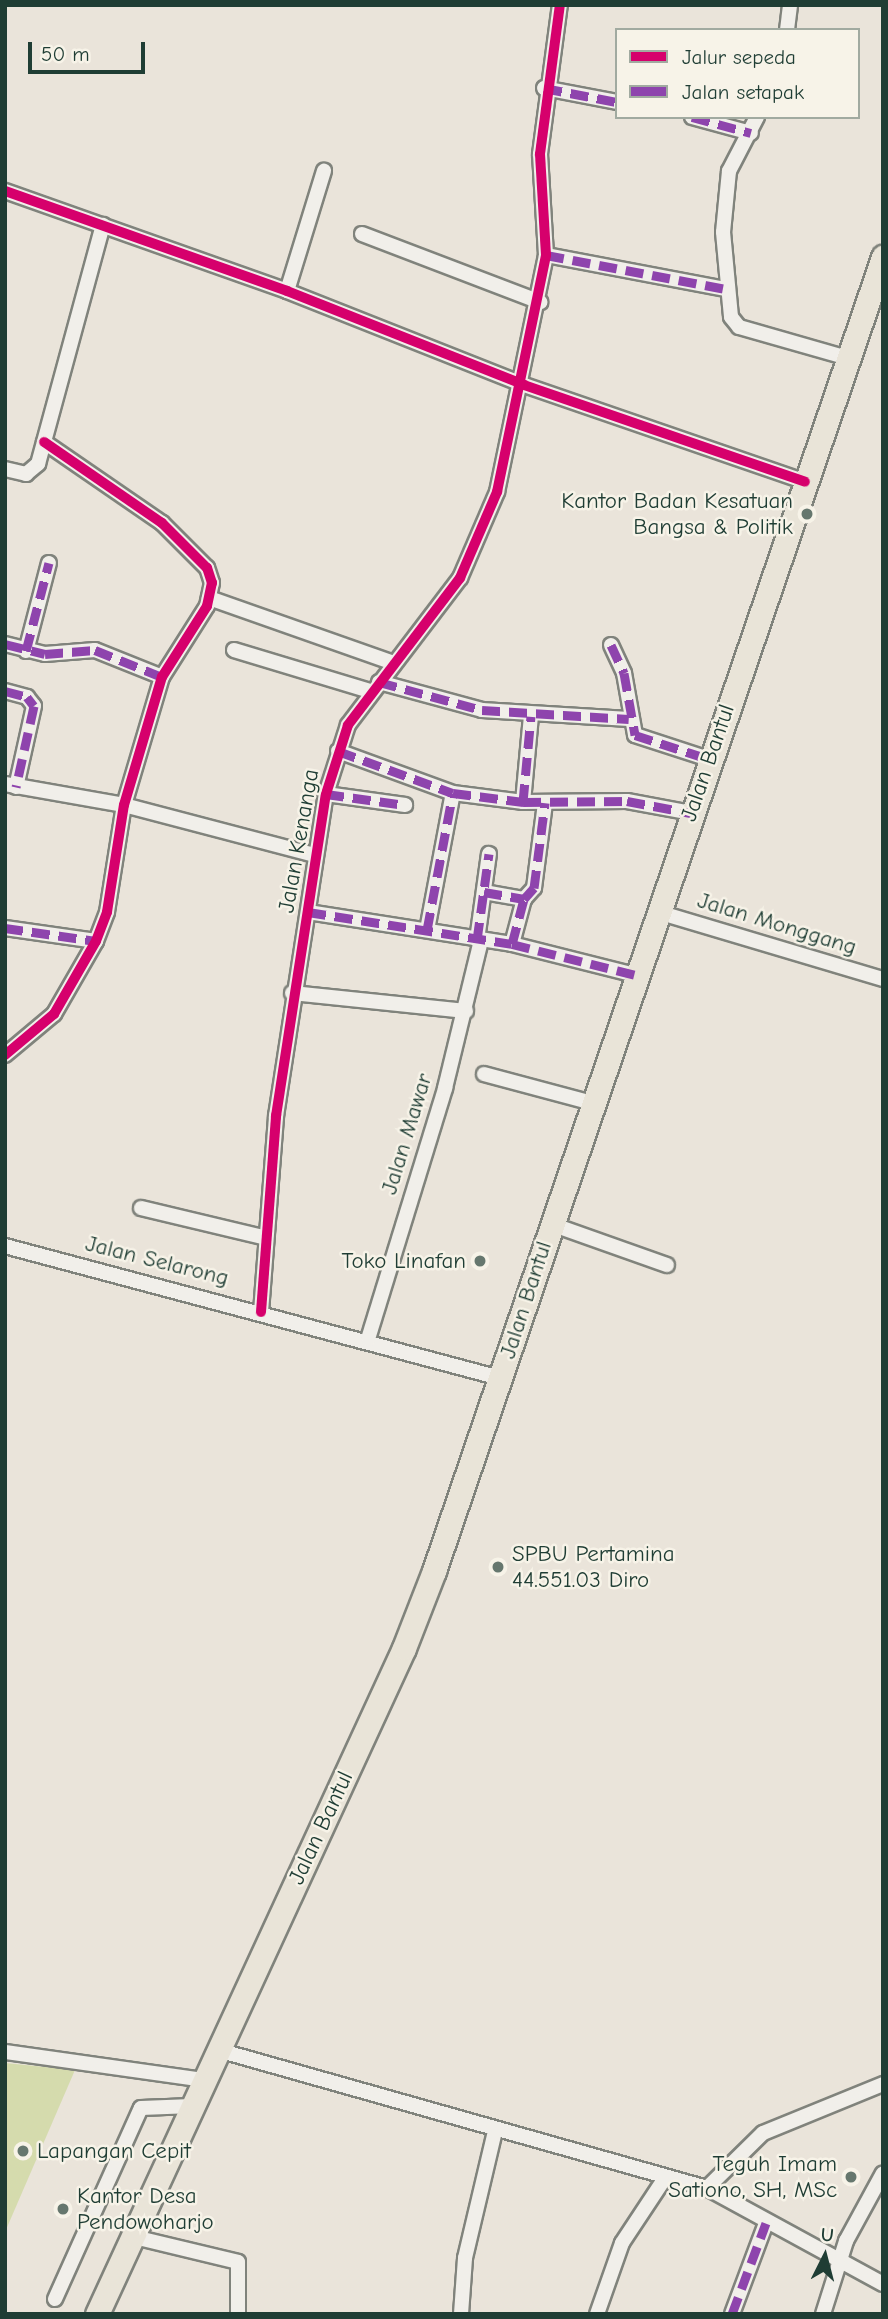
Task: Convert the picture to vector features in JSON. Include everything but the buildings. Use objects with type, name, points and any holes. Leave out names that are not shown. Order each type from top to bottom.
[{"type":"main road","name":"Jalan Bantul","points":[[97,2314],[130,2236],[219,2050],[404,1648],[500,1378],[658,912],[797,479],[848,358],[882,259]]},
{"type":"street","name":"Jalan Kenanga","points":[[261,1312],[263,1237],[292,993],[308,912],[314,855],[326,794],[338,751],[374,687],[433,616],[472,554],[497,492],[524,385],[540,302],[546,255],[539,218],[544,88],[560,5]]},
{"type":"street","points":[[787,28],[790,5]]},
{"type":"street","points":[[544,88],[615,102]]},
{"type":"street","points":[[699,119],[751,134]]},
{"type":"street","points":[[756,119],[751,134],[729,171],[726,289],[739,327],[848,358]]},
{"type":"street","points":[[286,291],[324,171]]},
{"type":"street","points":[[5,191],[286,291],[524,385],[797,479]]},
{"type":"street","points":[[5,469],[32,472],[44,442],[103,225]]},
{"type":"street","points":[[362,234],[540,302]]},
{"type":"street","points":[[546,255],[726,289]]},
{"type":"street","points":[[5,1055],[54,1014],[96,941],[107,912],[124,805],[162,677],[209,598],[207,568],[162,523],[44,442]]},
{"type":"street","points":[[26,651],[49,563]]},
{"type":"street","points":[[209,598],[394,663]]},
{"type":"street","points":[[5,644],[26,651],[95,650],[162,677]]},
{"type":"street","points":[[611,645],[624,673],[629,719],[635,734],[709,759]]},
{"type":"street","points":[[234,650],[374,687],[531,716],[629,719]]},
{"type":"street","points":[[5,691],[27,696],[34,706],[11,786],[124,805],[314,855]]},
{"type":"street","points":[[523,802],[531,716]]},
{"type":"street","points":[[338,751],[453,793],[523,802],[627,801],[691,813]]},
{"type":"street","points":[[428,930],[453,793]]},
{"type":"street","points":[[326,794],[405,805]]},
{"type":"street","points":[[512,944],[524,899],[534,888],[545,803]]},
{"type":"street","name":"Jalan Mawar","points":[[368,1339],[466,1011],[479,940],[489,854]]},
{"type":"street","points":[[484,892],[524,899]]},
{"type":"street","points":[[308,912],[512,944],[635,975]]},
{"type":"street","name":"Jalan Monggang","points":[[658,912],[883,979]]},
{"type":"street","points":[[5,928],[96,941]]},
{"type":"street","points":[[292,993],[466,1011]]},
{"type":"street","points":[[484,1074],[592,1103]]},
{"type":"street","points":[[141,1208],[263,1237]]},
{"type":"street","points":[[551,1224],[667,1265]]},
{"type":"street","name":"Jalan Selarong","points":[[5,1246],[368,1339],[500,1378]]},
{"type":"street","points":[[219,2050],[495,2131],[707,2188],[839,2264],[883,2284]]},
{"type":"street","points":[[5,2052],[205,2080]]},
{"type":"street","points":[[707,2188],[763,2133],[883,2084]]},
{"type":"street","points":[[55,2299],[141,2108],[192,2106]]},
{"type":"street","points":[[461,2314],[465,2259],[495,2131]]},
{"type":"street","points":[[823,2314],[839,2264],[883,2173]]},
{"type":"street","points":[[597,2314],[622,2243],[665,2178]]},
{"type":"street","points":[[732,2314],[766,2223]]},
{"type":"street","points":[[130,2236],[238,2262],[238,2314]]},
{"type":"green space","name":"Lapangan Cepit","points":[[5,2063],[75,2070],[5,2232]]},
{"type":"marked path","points":[[544,88],[615,102]]},
{"type":"marked path","points":[[699,119],[751,133]]},
{"type":"marked path","points":[[546,255],[726,289]]},
{"type":"marked path","points":[[26,651],[49,563]]},
{"type":"marked path","points":[[5,644],[45,654],[95,650],[162,677]]},
{"type":"marked path","points":[[611,645],[624,673],[635,735],[709,759]]},
{"type":"marked path","points":[[379,682],[482,710],[629,719]]},
{"type":"marked path","points":[[5,691],[27,697],[34,706],[16,787]]},
{"type":"marked path","points":[[523,802],[531,716]]},
{"type":"marked path","points":[[338,751],[453,793],[523,802],[627,801],[691,813]]},
{"type":"marked path","points":[[427,930],[453,793]]},
{"type":"marked path","points":[[326,794],[405,805]]},
{"type":"marked path","points":[[512,944],[524,899],[534,888],[545,803]]},
{"type":"marked path","points":[[477,940],[489,854]]},
{"type":"marked path","points":[[484,892],[524,899]]},
{"type":"marked path","points":[[308,912],[512,944],[635,975]]},
{"type":"marked path","points":[[5,928],[96,941]]},
{"type":"marked path","points":[[732,2314],[766,2223]]},
{"type":"cycle path","points":[[261,1312],[276,1116],[326,794],[348,725],[460,578],[497,492],[546,255],[540,154],[560,5]]},
{"type":"cycle path","points":[[5,191],[287,291],[524,385],[805,482]]},
{"type":"cycle path","points":[[5,1055],[54,1014],[96,941],[107,912],[124,805],[162,677],[207,606],[212,583],[207,568],[162,523],[44,442]]},
{"type":"place","name":"Kantor Badan Kesatuan Bangsa & Politik","points":[[807,514]]},
{"type":"place","name":"Toko Linafan","points":[[480,1261]]},
{"type":"place","name":"SPBU Pertamina 44.551.03 Diro","points":[[498,1567]]},
{"type":"place","name":"Lapangan Cepit","points":[[23,2151]]},
{"type":"place","name":"Teguh Imam Sationo, SH, MSc","points":[[851,2177]]},
{"type":"place","name":"Kantor Desa Pendowoharjo","points":[[63,2209]]}]
